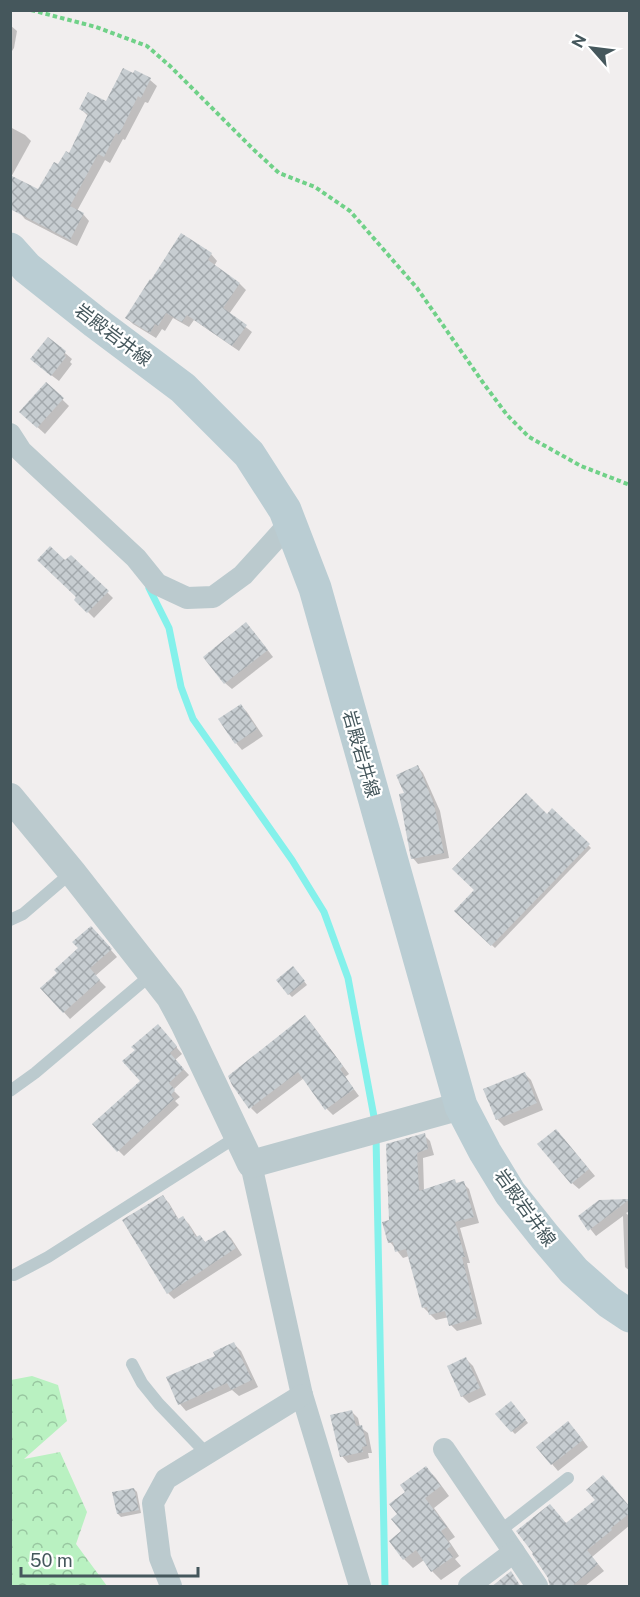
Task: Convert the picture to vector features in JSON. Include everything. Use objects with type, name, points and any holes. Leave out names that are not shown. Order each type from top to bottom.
[{"type":"main road","name":"岩殿岩井線","points":[[10,249],[27,268],[183,388],[249,454],[285,510],[315,588],[461,1106],[510,1193],[545,1237],[574,1271],[609,1302],[630,1316]]},
{"type":"street","points":[[10,434],[21,451],[136,558],[157,584],[187,598],[213,597],[243,575],[290,524]]},
{"type":"street","points":[[10,797],[170,997],[251,1164],[302,1395],[360,1587]]},
{"type":"street","points":[[251,1164],[461,1106]]},
{"type":"street","points":[[171,1587],[160,1558],[153,1503],[166,1479],[302,1395]]},
{"type":"street","points":[[444,1449],[537,1587]]},
{"type":"street","points":[[469,1587],[514,1552]]},
{"type":"lane","points":[[10,920],[23,914],[72,872]]},
{"type":"lane","points":[[10,1091],[35,1073],[152,974]]},
{"type":"lane","points":[[14,1275],[48,1257],[238,1136]]},
{"type":"lane","points":[[132,1364],[142,1383],[159,1404],[207,1454]]},
{"type":"lane","points":[[500,1531],[568,1478]]},
{"type":"path","points":[[31,10],[96,27],[147,46],[279,173],[315,188],[350,211],[417,288],[489,392],[507,415],[529,437],[581,466],[630,485]]},
{"type":"green space","points":[[32,1376],[58,1385],[67,1421],[24,1459],[60,1452],[87,1512],[76,1544],[107,1586],[11,1586],[11,1380]]},
{"type":"building","points":[[123,68],[133,73],[135,70],[151,78],[141,98],[138,96],[119,135],[116,133],[104,157],[98,154],[70,206],[84,213],[70,240],[10,209],[10,175],[38,189],[54,162],[58,164],[66,151],[69,153],[88,114],[79,109],[88,92],[106,101]]},
{"type":"building","points":[[181,233],[212,253],[208,260],[240,283],[223,308],[247,325],[232,346],[187,315],[182,322],[166,313],[158,326],[155,324],[150,333],[125,318]]},
{"type":"building","points":[[48,337],[66,351],[64,355],[66,357],[51,376],[30,359]]},
{"type":"building","points":[[46,382],[64,398],[37,428],[19,412]]},
{"type":"building","points":[[50,546],[65,560],[71,555],[109,591],[87,613],[74,600],[76,597],[37,560]]},
{"type":"building","points":[[246,622],[268,650],[224,684],[203,657]]},
{"type":"building","points":[[241,704],[257,729],[235,744],[218,719]]},
{"type":"building","points":[[418,765],[434,804],[444,853],[411,859],[399,794],[404,793],[396,775]]},
{"type":"building","points":[[526,793],[547,814],[552,808],[590,844],[491,946],[454,911],[474,890],[452,869]]},
{"type":"building","points":[[91,926],[112,949],[90,968],[100,980],[63,1013],[40,988],[57,973],[54,970],[78,948],[72,942]]},
{"type":"building","points":[[293,966],[305,981],[288,995],[276,980]]},
{"type":"building","points":[[305,1015],[343,1066],[340,1069],[354,1089],[325,1110],[298,1072],[249,1109],[228,1076]]},
{"type":"building","points":[[158,1024],[176,1045],[177,1047],[170,1053],[184,1069],[169,1083],[175,1090],[171,1095],[174,1099],[117,1152],[92,1124],[140,1081],[122,1061],[135,1050],[131,1047]]},
{"type":"building","points":[[525,1072],[537,1103],[496,1120],[483,1089]]},
{"type":"building","points":[[556,1129],[589,1169],[571,1184],[537,1144]]},
{"type":"building","points":[[425,1133],[428,1149],[417,1153],[419,1191],[455,1179],[456,1183],[464,1181],[474,1217],[455,1222],[465,1257],[462,1257],[477,1318],[449,1326],[445,1311],[429,1315],[427,1307],[422,1308],[406,1249],[395,1252],[393,1242],[388,1243],[382,1222],[389,1220],[386,1144]]},
{"type":"building","points":[[163,1195],[178,1219],[183,1216],[196,1237],[200,1235],[205,1242],[225,1230],[236,1248],[167,1294],[122,1220]]},
{"type":"building","points":[[630,1199],[588,1231],[578,1216],[599,1200]]},
{"type":"building","points":[[234,1342],[252,1380],[231,1390],[227,1383],[178,1405],[166,1377],[215,1356],[213,1352]]},
{"type":"building","points":[[466,1357],[480,1388],[461,1397],[447,1366]]},
{"type":"building","points":[[511,1401],[526,1420],[511,1432],[495,1414]]},
{"type":"building","points":[[352,1410],[356,1426],[362,1425],[367,1446],[362,1447],[363,1452],[340,1457],[330,1415]]},
{"type":"building","points":[[568,1421],[583,1440],[551,1465],[536,1447]]},
{"type":"building","points":[[426,1466],[441,1486],[425,1498],[447,1527],[441,1531],[451,1546],[447,1549],[453,1557],[431,1572],[416,1550],[403,1560],[389,1541],[401,1531],[391,1519],[397,1514],[389,1504],[405,1492],[400,1485]]},
{"type":"building","points":[[603,1475],[630,1507],[630,1513],[587,1550],[598,1564],[571,1587],[550,1587],[548,1578],[533,1553],[516,1531],[550,1504],[566,1523],[595,1500],[586,1490]]},
{"type":"building","points":[[134,1488],[139,1510],[117,1514],[112,1492]]},
{"type":"building","points":[[511,1571],[521,1587],[491,1587]]},
{"type":"waterway","points":[[149,588],[169,628],[181,687],[193,719],[292,860],[324,912],[348,978],[375,1122]]},
{"type":"waterway","points":[[376,1136],[385,1586]]}]
